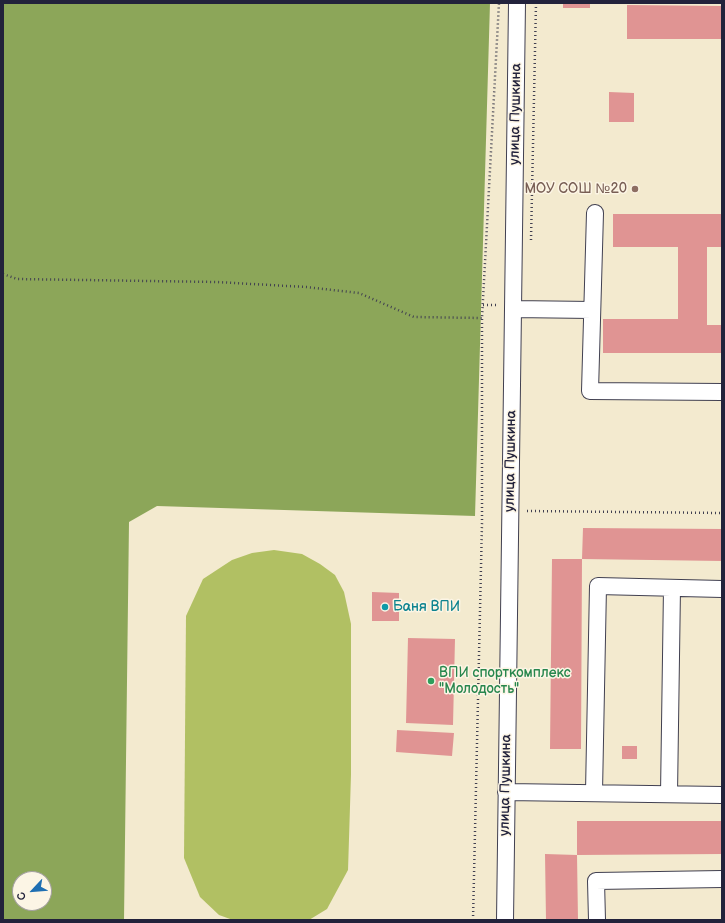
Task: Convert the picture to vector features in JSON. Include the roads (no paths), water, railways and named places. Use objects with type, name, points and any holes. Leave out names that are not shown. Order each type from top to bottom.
[{"type":"street","name":"улица Пушкина","points":[[505,920],[506,307],[517,3]]},
{"type":"street","points":[[595,213],[590,391],[722,392]]},
{"type":"street","points":[[506,307],[592,310]]},
{"type":"street","points":[[594,792],[598,586],[722,588]]},
{"type":"street","points":[[669,794],[672,588]]},
{"type":"street","points":[[506,792],[594,792],[722,795]]},
{"type":"street","points":[[597,920],[596,881],[722,879]]},
{"type":"place","name":"МОУ СОШ №20","points":[[635,189]]},
{"type":"place","name":"Баня ВПИ","points":[[385,607]]},
{"type":"place","name":"ВПИ спорткомплекс \"Молодость\"","points":[[431,681]]}]
